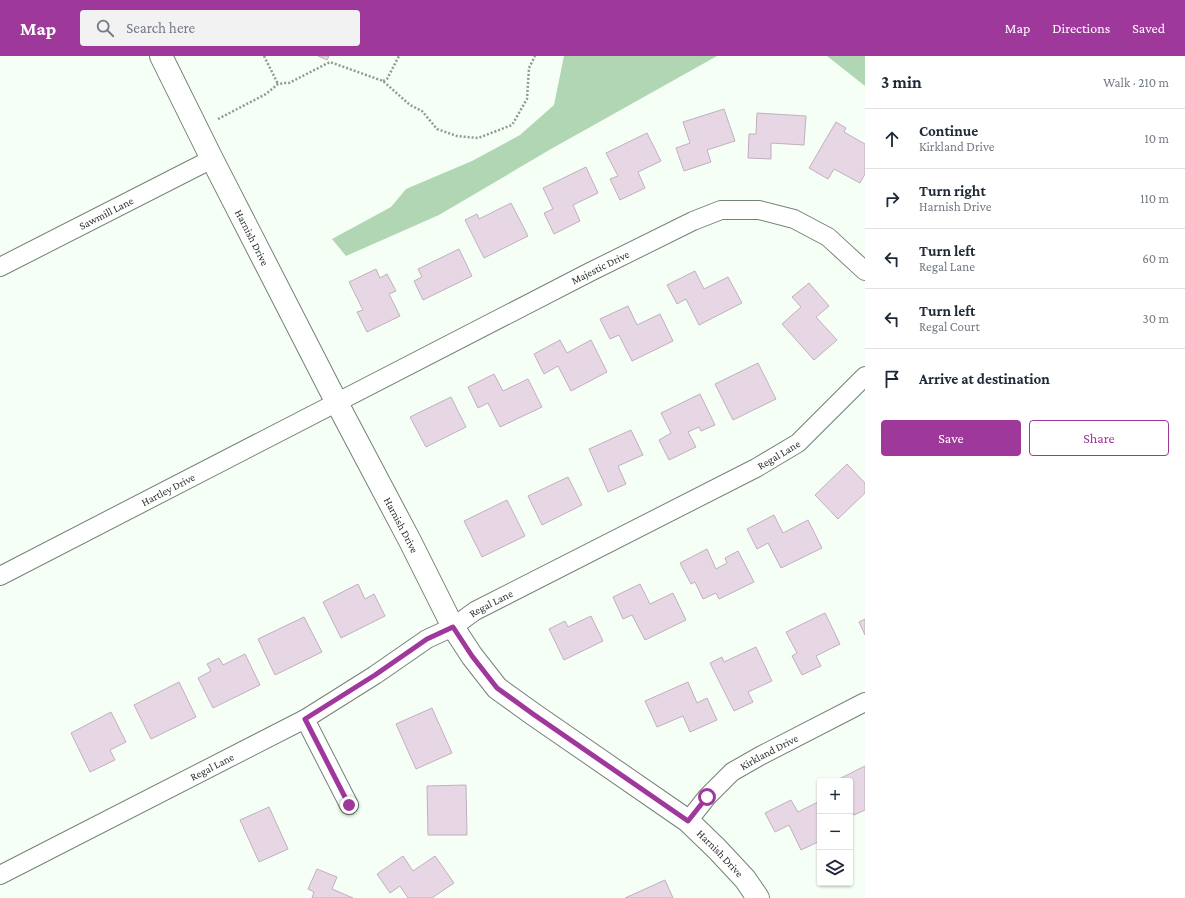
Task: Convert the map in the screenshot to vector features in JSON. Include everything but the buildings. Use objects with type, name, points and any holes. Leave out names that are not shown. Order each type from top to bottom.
[{"type":"street","name":"Harnish Drive","points":[[161,56],[212,159],[453,627],[472,656],[497,688],[688,821],[740,874],[758,898]]},
{"type":"street","name":"Sawmill Lane","points":[[0,267],[212,159]]},
{"type":"street","name":"Majestic Drive","points":[[337,403],[590,272],[693,221],[722,210],[759,210],[794,219],[828,237],[865,271]]},
{"type":"street","name":"Regal Lane","points":[[0,875],[305,719],[375,675],[427,639],[453,627],[474,611],[749,472],[798,442],[865,376]]},
{"type":"street","name":"Hartley Drive","points":[[0,576],[337,403]]},
{"type":"street","name":"Kirkland Drive","points":[[688,821],[707,797],[732,772],[865,702]]},
{"type":"street","points":[[305,719],[349,805]]},
{"type":"path","points":[[264,56],[278,84]]},
{"type":"path","points":[[383,81],[387,79],[399,56]]},
{"type":"path","points":[[218,119],[266,94],[278,84],[285,82],[290,83],[330,62],[383,81],[410,105],[422,111],[437,129],[457,136],[478,138],[512,125],[527,99],[529,68],[535,56]]},
{"type":"green space","points":[[564,56],[717,56],[551,149],[439,215],[346,256],[332,239],[391,207],[406,189],[472,161],[520,135],[554,105]]},
{"type":"green space","points":[[827,56],[865,56],[865,86]]},
{"type":"route","points":[[349,805],[305,719],[375,675],[427,639],[453,627],[472,656],[497,688],[688,821],[707,797]]}]
